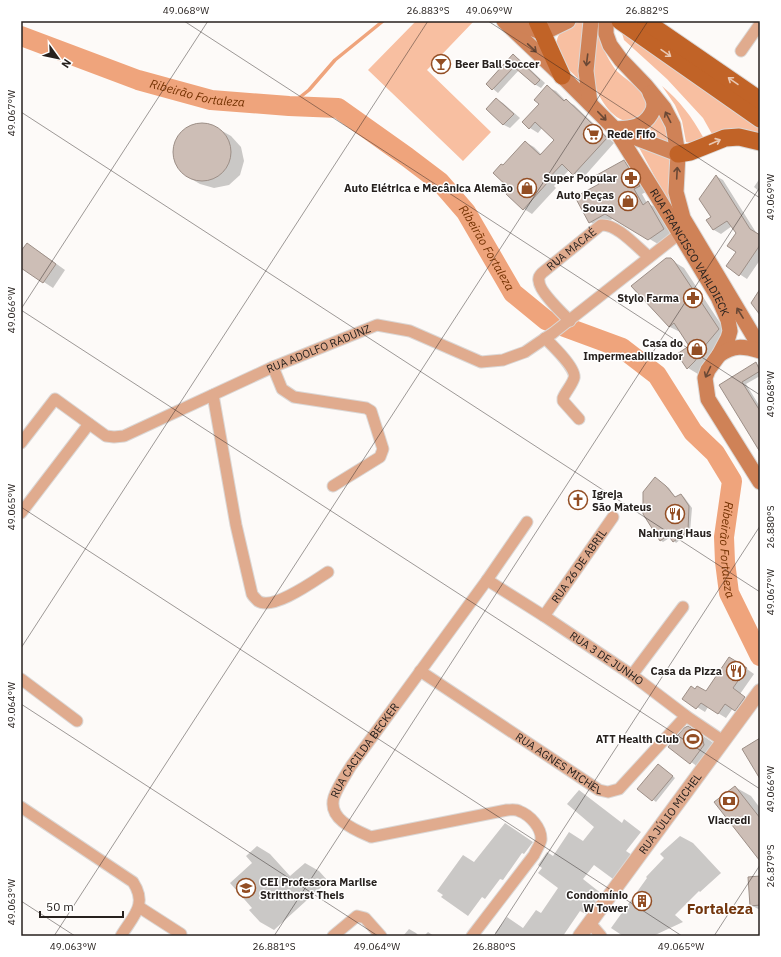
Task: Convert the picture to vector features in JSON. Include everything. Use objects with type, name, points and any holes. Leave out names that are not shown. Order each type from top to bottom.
[{"type":"main road","name":"RUA FRANCISCO VAHLDIECK","points":[[504,21],[590,103],[615,129],[718,297],[728,320],[730,331],[719,355],[708,370],[705,378],[708,399],[760,482]]},
{"type":"main road","points":[[513,21],[540,27],[568,21]]},
{"type":"main road","points":[[590,103],[586,71],[591,21]]},
{"type":"main road","name":"RUA FRANCISCO VAHLDIECK","points":[[606,21],[606,34],[610,45],[621,60],[646,86],[664,108],[673,126],[678,154],[676,192],[683,218],[760,347]]},
{"type":"main road","points":[[620,21],[639,26],[706,62],[760,100]]},
{"type":"main road","points":[[665,21],[706,62]]},
{"type":"main road","points":[[639,26],[760,119]]},
{"type":"main road","points":[[540,27],[562,76]]},
{"type":"main road","points":[[615,129],[642,124],[649,119],[654,110],[654,101],[646,86]]},
{"type":"main road","points":[[615,129],[678,154],[690,152],[725,138],[739,137],[760,142]]},
{"type":"main road","points":[[719,355],[728,349],[735,348],[746,347],[760,351]]},
{"type":"street","points":[[741,51],[760,24]]},
{"type":"street","name":"RUA MACAÉ","points":[[568,322],[539,283],[538,278],[542,272],[595,229],[606,224],[614,227],[649,257]]},
{"type":"street","name":"RUA ADOLFO RADUNZ","points":[[21,443],[55,399],[106,436],[124,436],[273,367],[377,325],[410,331],[481,362],[503,360],[525,352],[568,322],[679,234]]},
{"type":"street","points":[[549,335],[574,373],[574,380],[563,398],[563,401],[579,419]]},
{"type":"street","points":[[273,367],[282,389],[288,395],[366,408],[371,411],[383,449],[382,454],[380,457],[333,486]]},
{"type":"street","points":[[213,395],[236,525],[252,594],[258,601],[266,603],[287,598],[328,572]]},
{"type":"street","points":[[21,513],[89,424]]},
{"type":"street","name":"RUA 26 DE ABRIL","points":[[544,616],[613,516]]},
{"type":"street","name":"RUA CACILDA BECKER","points":[[472,936],[534,855],[541,841],[537,826],[527,814],[518,810],[507,810],[371,837],[354,830],[341,820],[334,809],[334,798],[350,766],[487,580],[527,522]]},
{"type":"street","name":"RUA 3 DE JUNHO","points":[[487,580],[632,675],[686,716],[723,741]]},
{"type":"street","points":[[632,675],[683,606]]},
{"type":"street","name":"RUA AGNES MICHEL","points":[[420,671],[600,790],[608,792],[619,789],[686,716]]},
{"type":"street","points":[[21,679],[77,721]]},
{"type":"street","name":"RUA JÚLIO MICHEL","points":[[580,936],[723,741],[759,696]]},
{"type":"street","points":[[21,807],[133,882],[137,888],[140,901],[139,907],[120,936]]},
{"type":"street","points":[[139,907],[181,934]]},
{"type":"street","points":[[333,936],[357,916],[365,918],[381,936]]},
{"type":"street","points":[[590,923],[601,936]]},
{"type":"shaded area","points":[[416,21],[474,21],[427,70],[491,132],[463,161],[368,70]]},
{"type":"shaded area","points":[[587,21],[581,81],[572,73],[560,56],[557,47],[557,39],[561,31],[570,25]]},
{"type":"shaded area","points":[[620,26],[760,123],[760,135],[712,134],[703,118],[667,79],[624,40]]},
{"type":"shaded area","points":[[598,33],[605,52],[615,69],[639,90],[647,103],[647,109],[642,116],[634,121],[626,121],[618,118],[611,112],[604,104],[595,87],[593,68]]},
{"type":"shaded area","points":[[662,86],[680,103],[690,116],[703,137],[699,140],[693,143],[686,142],[682,121],[675,105]]},
{"type":"shaded area","points":[[659,113],[667,132],[669,142],[637,131]]},
{"type":"shaded area","points":[[636,142],[670,153],[670,205]]},
{"type":"building","points":[[513,54],[540,80],[535,85],[514,67],[492,90],[486,84]]},
{"type":"building","points":[[547,85],[564,101],[566,99],[607,138],[573,175],[562,164],[546,181],[548,182],[523,210],[506,194],[510,189],[493,173],[501,164],[503,165],[525,141],[540,155],[554,140],[535,122],[529,129],[522,122],[539,104],[534,100]]},
{"type":"building","points":[[496,98],[514,114],[503,125],[486,109]]},
{"type":"building","points":[[202,123],[213,125],[226,136],[229,141],[231,152],[229,163],[218,176],[213,179],[202,181],[191,179],[178,168],[175,163],[173,152],[175,141],[186,128],[191,125]]},
{"type":"building","points":[[624,160],[640,186],[634,189],[643,205],[648,201],[664,229],[648,240],[605,214],[589,223],[575,197],[599,184],[595,176]]},
{"type":"building","points":[[716,175],[750,229],[760,235],[760,245],[739,276],[726,266],[736,252],[727,246],[736,233],[727,221],[713,230],[706,220],[711,217],[699,199]]},
{"type":"building","points":[[27,243],[56,264],[43,283],[21,268],[21,251]]},
{"type":"building","points":[[666,258],[671,258],[674,261],[719,329],[703,348],[695,361],[687,369],[677,354],[689,346],[674,323],[669,327],[631,286]]},
{"type":"building","points":[[760,289],[760,315],[751,303]]},
{"type":"building","points":[[756,362],[760,371],[742,382],[760,411],[760,452],[719,385]]},
{"type":"building","points":[[655,477],[666,486],[675,497],[681,494],[689,506],[688,531],[673,542],[668,535],[660,541],[643,514],[643,492]]},
{"type":"building","points":[[729,657],[747,668],[733,688],[745,697],[735,711],[725,704],[718,714],[701,703],[696,709],[682,699],[691,686],[695,689],[697,686],[706,691]]},
{"type":"building","points":[[688,726],[702,735],[704,745],[690,764],[668,747],[684,728]]},
{"type":"building","points":[[760,738],[760,779],[742,749]]},
{"type":"building","points":[[658,764],[673,776],[652,801],[637,789]]},
{"type":"building","points":[[735,786],[760,818],[760,861],[714,802]]},
{"type":"building","points":[[760,876],[760,905],[750,906],[748,877]]},
{"type":"waterway","points":[[289,106],[309,90],[335,60],[383,21]]},
{"type":"waterway","name":"Ribeirão Fortaleza","points":[[21,36],[138,80],[211,100],[338,108],[440,182],[466,212],[513,293],[546,320],[622,348],[657,375],[693,432],[715,453],[732,481],[724,537],[725,562],[729,593],[760,656]]},
{"type":"place","name":"Beer Ball Soccer","points":[[441,64]]},
{"type":"place","name":"Rede Fifo","points":[[593,134]]},
{"type":"place","name":"Super Popular","points":[[631,178]]},
{"type":"place","name":"Auto Elétrica e Mecânica Alemão","points":[[527,188]]},
{"type":"place","name":"Auto Peças Souza","points":[[628,201]]},
{"type":"place","name":"Stylo Farma","points":[[693,298]]},
{"type":"place","name":"Casa do Impermeabilizador","points":[[697,349]]},
{"type":"place","name":"Igreja São Mateus","points":[[578,500]]},
{"type":"place","name":"Nahrung Haus","points":[[675,514]]},
{"type":"place","name":"Casa da Pizza","points":[[736,671]]},
{"type":"place","name":"ATT Health Club","points":[[693,739]]},
{"type":"place","name":"Viacredi","points":[[729,801]]},
{"type":"place","name":"CEI Professora Marlise Stritthorst Theis","points":[[246,888]]},
{"type":"place","name":"Condomínio W Tower","points":[[642,901]]},
{"type":"district","name":"Fortaleza","points":[[720,909]]}]
